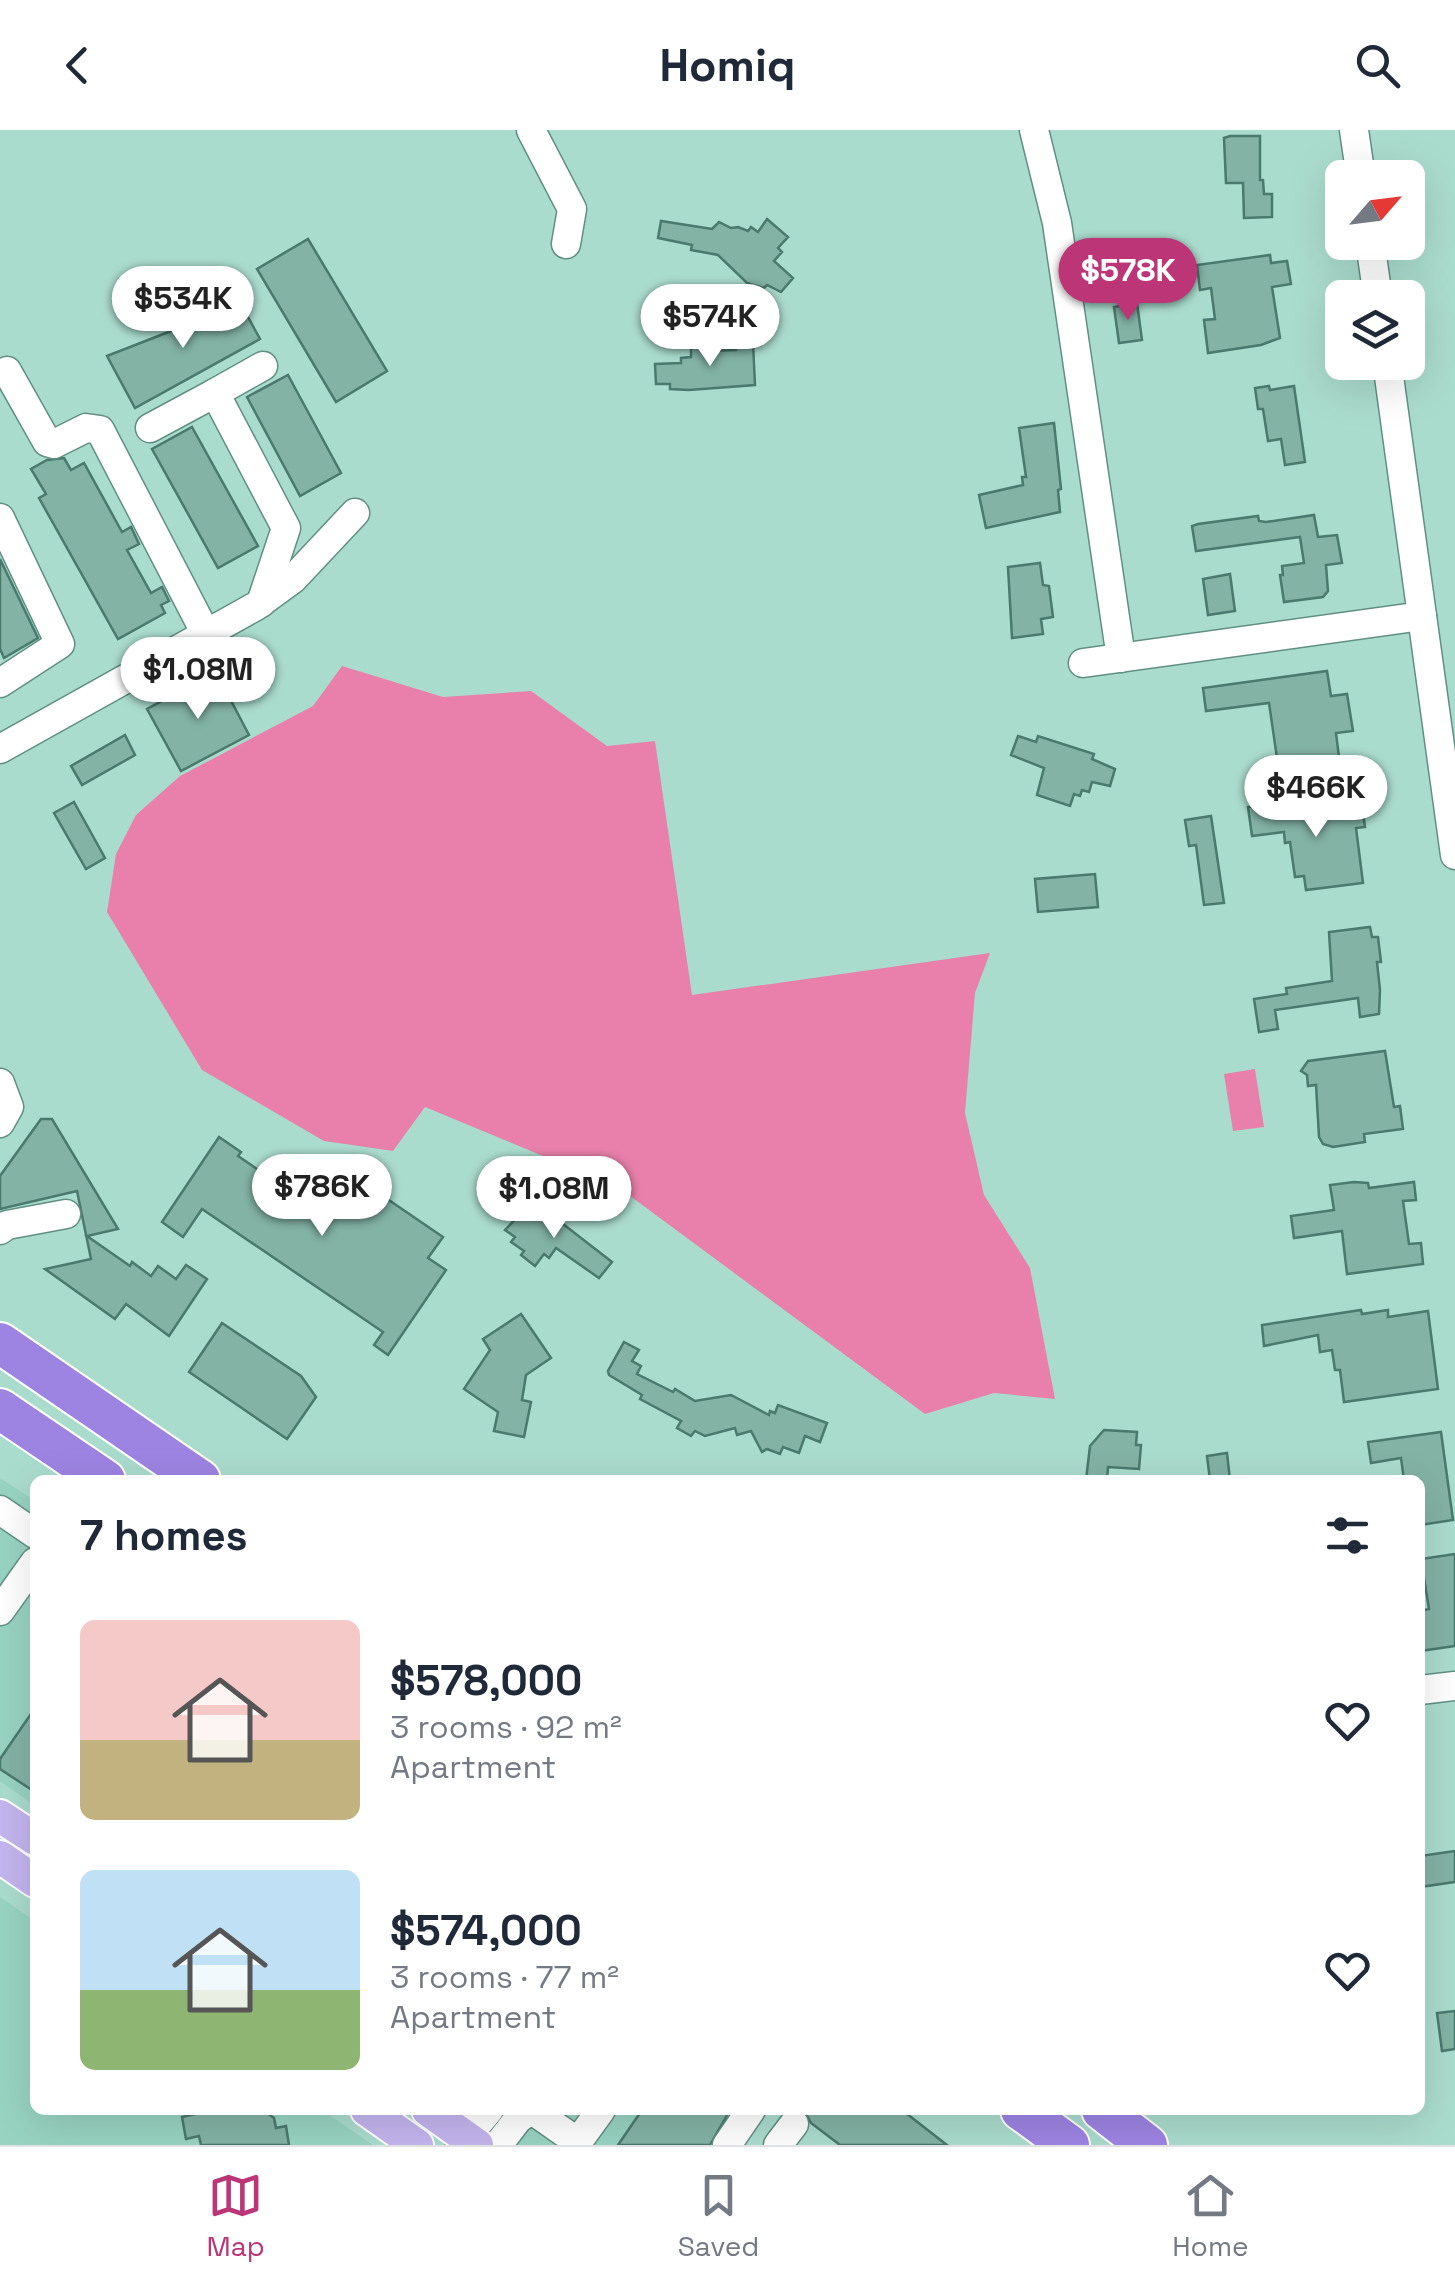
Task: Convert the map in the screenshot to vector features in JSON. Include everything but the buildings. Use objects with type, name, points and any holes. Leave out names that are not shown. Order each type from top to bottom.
[{"type":"highway","points":[[0,1343],[193,1475]]},
{"type":"highway","points":[[0,1409],[97,1475]]},
{"type":"highway","points":[[1029,2115],[1069,2145]]},
{"type":"highway","points":[[1108,2115],[1147,2145]]},
{"type":"main road","points":[[0,1816],[30,1836]]},
{"type":"main road","points":[[0,1857],[30,1878]]},
{"type":"main road","points":[[374,2115],[417,2145]]},
{"type":"main road","points":[[435,2115],[476,2143]]},
{"type":"street","points":[[530,130],[572,209],[566,244]]},
{"type":"street","points":[[1034,130],[1057,223],[1121,658]]},
{"type":"street","points":[[1354,130],[1358,160]]},
{"type":"street","points":[[150,428],[263,366]]},
{"type":"street","points":[[7,371],[46,442],[54,444],[86,428],[100,430],[206,634]]},
{"type":"street","points":[[1389,380],[1455,855]]},
{"type":"street","points":[[215,394],[286,528],[262,602]]},
{"type":"street","points":[[0,749],[262,602],[293,580],[354,513]]},
{"type":"street","points":[[0,518],[60,644],[0,683]]},
{"type":"street","points":[[1083,663],[1422,616]]},
{"type":"street","points":[[0,1083],[10,1107],[0,1123]]},
{"type":"street","points":[[0,1230],[7,1225],[66,1214]]},
{"type":"street","points":[[0,1510],[30,1531]]},
{"type":"street","points":[[0,1611],[30,1569]]},
{"type":"street","points":[[1425,1689],[1455,1686]]},
{"type":"street","points":[[476,2143],[487,2115]]},
{"type":"street","points":[[476,2143],[523,2115]]},
{"type":"street","points":[[538,2115],[574,2140],[580,2139],[597,2115]]},
{"type":"street","points":[[727,2145],[748,2115]]},
{"type":"shaded area","points":[[342,666],[443,697],[531,691],[607,746],[655,741],[692,995],[990,953],[975,993],[965,1113],[984,1195],[1030,1268],[1055,1399],[994,1393],[925,1414],[618,1187],[425,1107],[393,1151],[324,1141],[202,1070],[107,912],[116,854],[136,815],[180,776],[313,706]]},
{"type":"shaded area","points":[[1255,1069],[1264,1127],[1233,1131],[1224,1074]]},
{"type":"shaded area","points":[[0,1478],[30,1498],[30,1802],[0,1781]]},
{"type":"shaded area","points":[[0,1897],[30,1918],[30,2115],[329,2115],[373,2145],[0,2145]]},
{"type":"shaded area","points":[[468,2115],[747,2115],[723,2145],[478,2145],[490,2130]]}]
